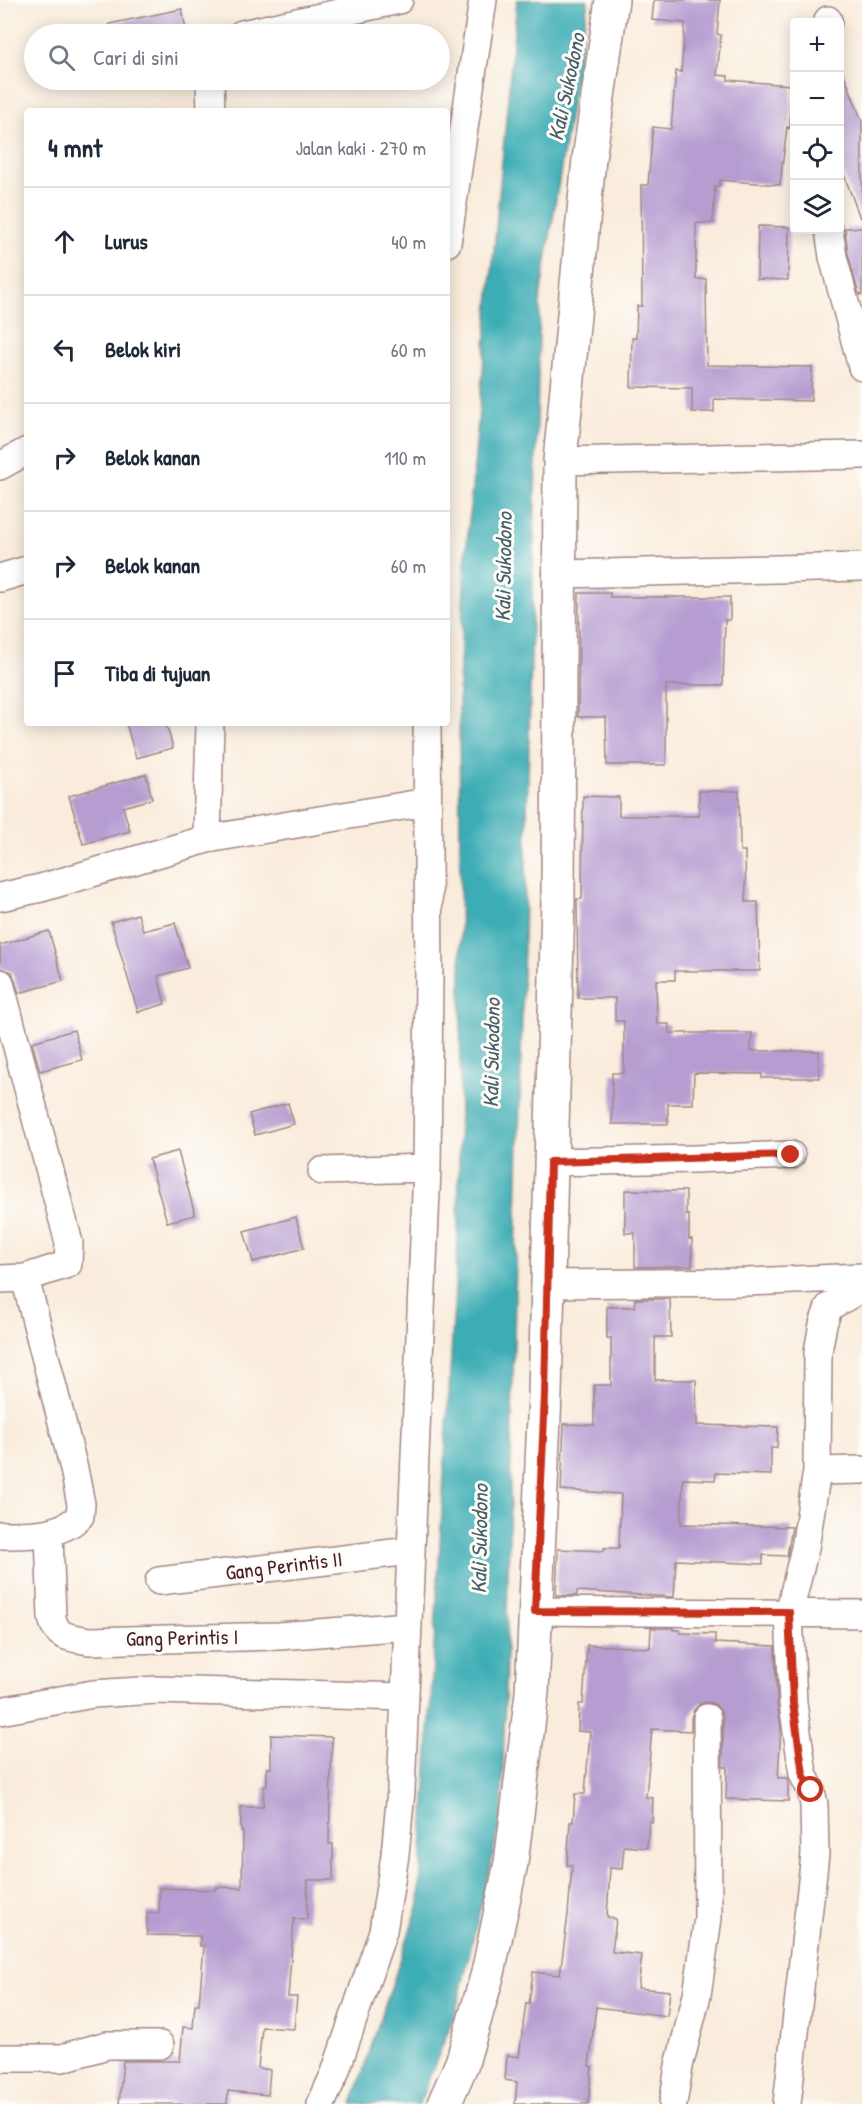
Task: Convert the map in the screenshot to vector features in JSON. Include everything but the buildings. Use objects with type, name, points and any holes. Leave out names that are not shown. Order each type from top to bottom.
[{"type":"main road","points":[[444,2104],[462,2063],[481,1995],[510,1863],[532,1693],[549,1284],[550,1162],[558,900],[560,460],[590,159],[612,0]]},
{"type":"street","points":[[288,24],[399,0]]},
{"type":"street","points":[[450,223],[483,0]]},
{"type":"street","points":[[210,90],[211,108]]},
{"type":"street","points":[[830,234],[862,367]]},
{"type":"street","points":[[0,466],[24,453]]},
{"type":"street","points":[[560,460],[862,455]]},
{"type":"street","points":[[561,574],[862,567]]},
{"type":"street","points":[[0,578],[24,571]]},
{"type":"street","points":[[207,839],[210,726]]},
{"type":"street","points":[[321,2104],[335,2073],[383,1931],[395,1855],[401,1791],[427,1168],[429,979],[427,726]]},
{"type":"street","points":[[0,897],[41,888],[207,839],[427,802]]},
{"type":"street","points":[[0,983],[69,1243],[68,1264],[12,1278],[81,1504],[80,1516],[73,1524],[49,1534],[0,1535]]},
{"type":"street","points":[[550,1162],[791,1155]]},
{"type":"street","points":[[322,1171],[427,1168]]},
{"type":"street","points":[[549,1284],[748,1282],[862,1277]]},
{"type":"street","points":[[787,2104],[815,1854],[814,1805],[811,1790],[803,1774],[793,1703],[789,1612],[805,1548],[817,1471],[818,1352],[823,1324],[830,1307],[862,1288]]},
{"type":"street","points":[[817,1471],[862,1470]]},
{"type":"street","name":"Gang Perintis I","points":[[49,1534],[52,1618],[55,1628],[61,1635],[89,1641],[279,1636],[408,1626]]},
{"type":"street","name":"Gang Perintis II","points":[[159,1581],[410,1551]]},
{"type":"street","points":[[535,1611],[862,1614]]},
{"type":"street","points":[[0,1712],[93,1694],[156,1690],[405,1697]]},
{"type":"street","points":[[673,2104],[679,2066],[697,1995],[708,1918],[707,1718]]},
{"type":"street","points":[[0,2058],[62,2058],[107,2045],[160,2045]]},
{"type":"water","name":"Kali Sukodono","points":[[517,0],[588,0],[540,298],[502,1816],[456,2011],[419,2104],[352,2104],[419,1904],[458,1237],[461,1016],[459,688],[465,564]]},
{"type":"route","points":[[791,1155],[550,1162],[549,1284],[535,1611],[789,1612],[793,1703],[803,1774],[811,1790]]}]
